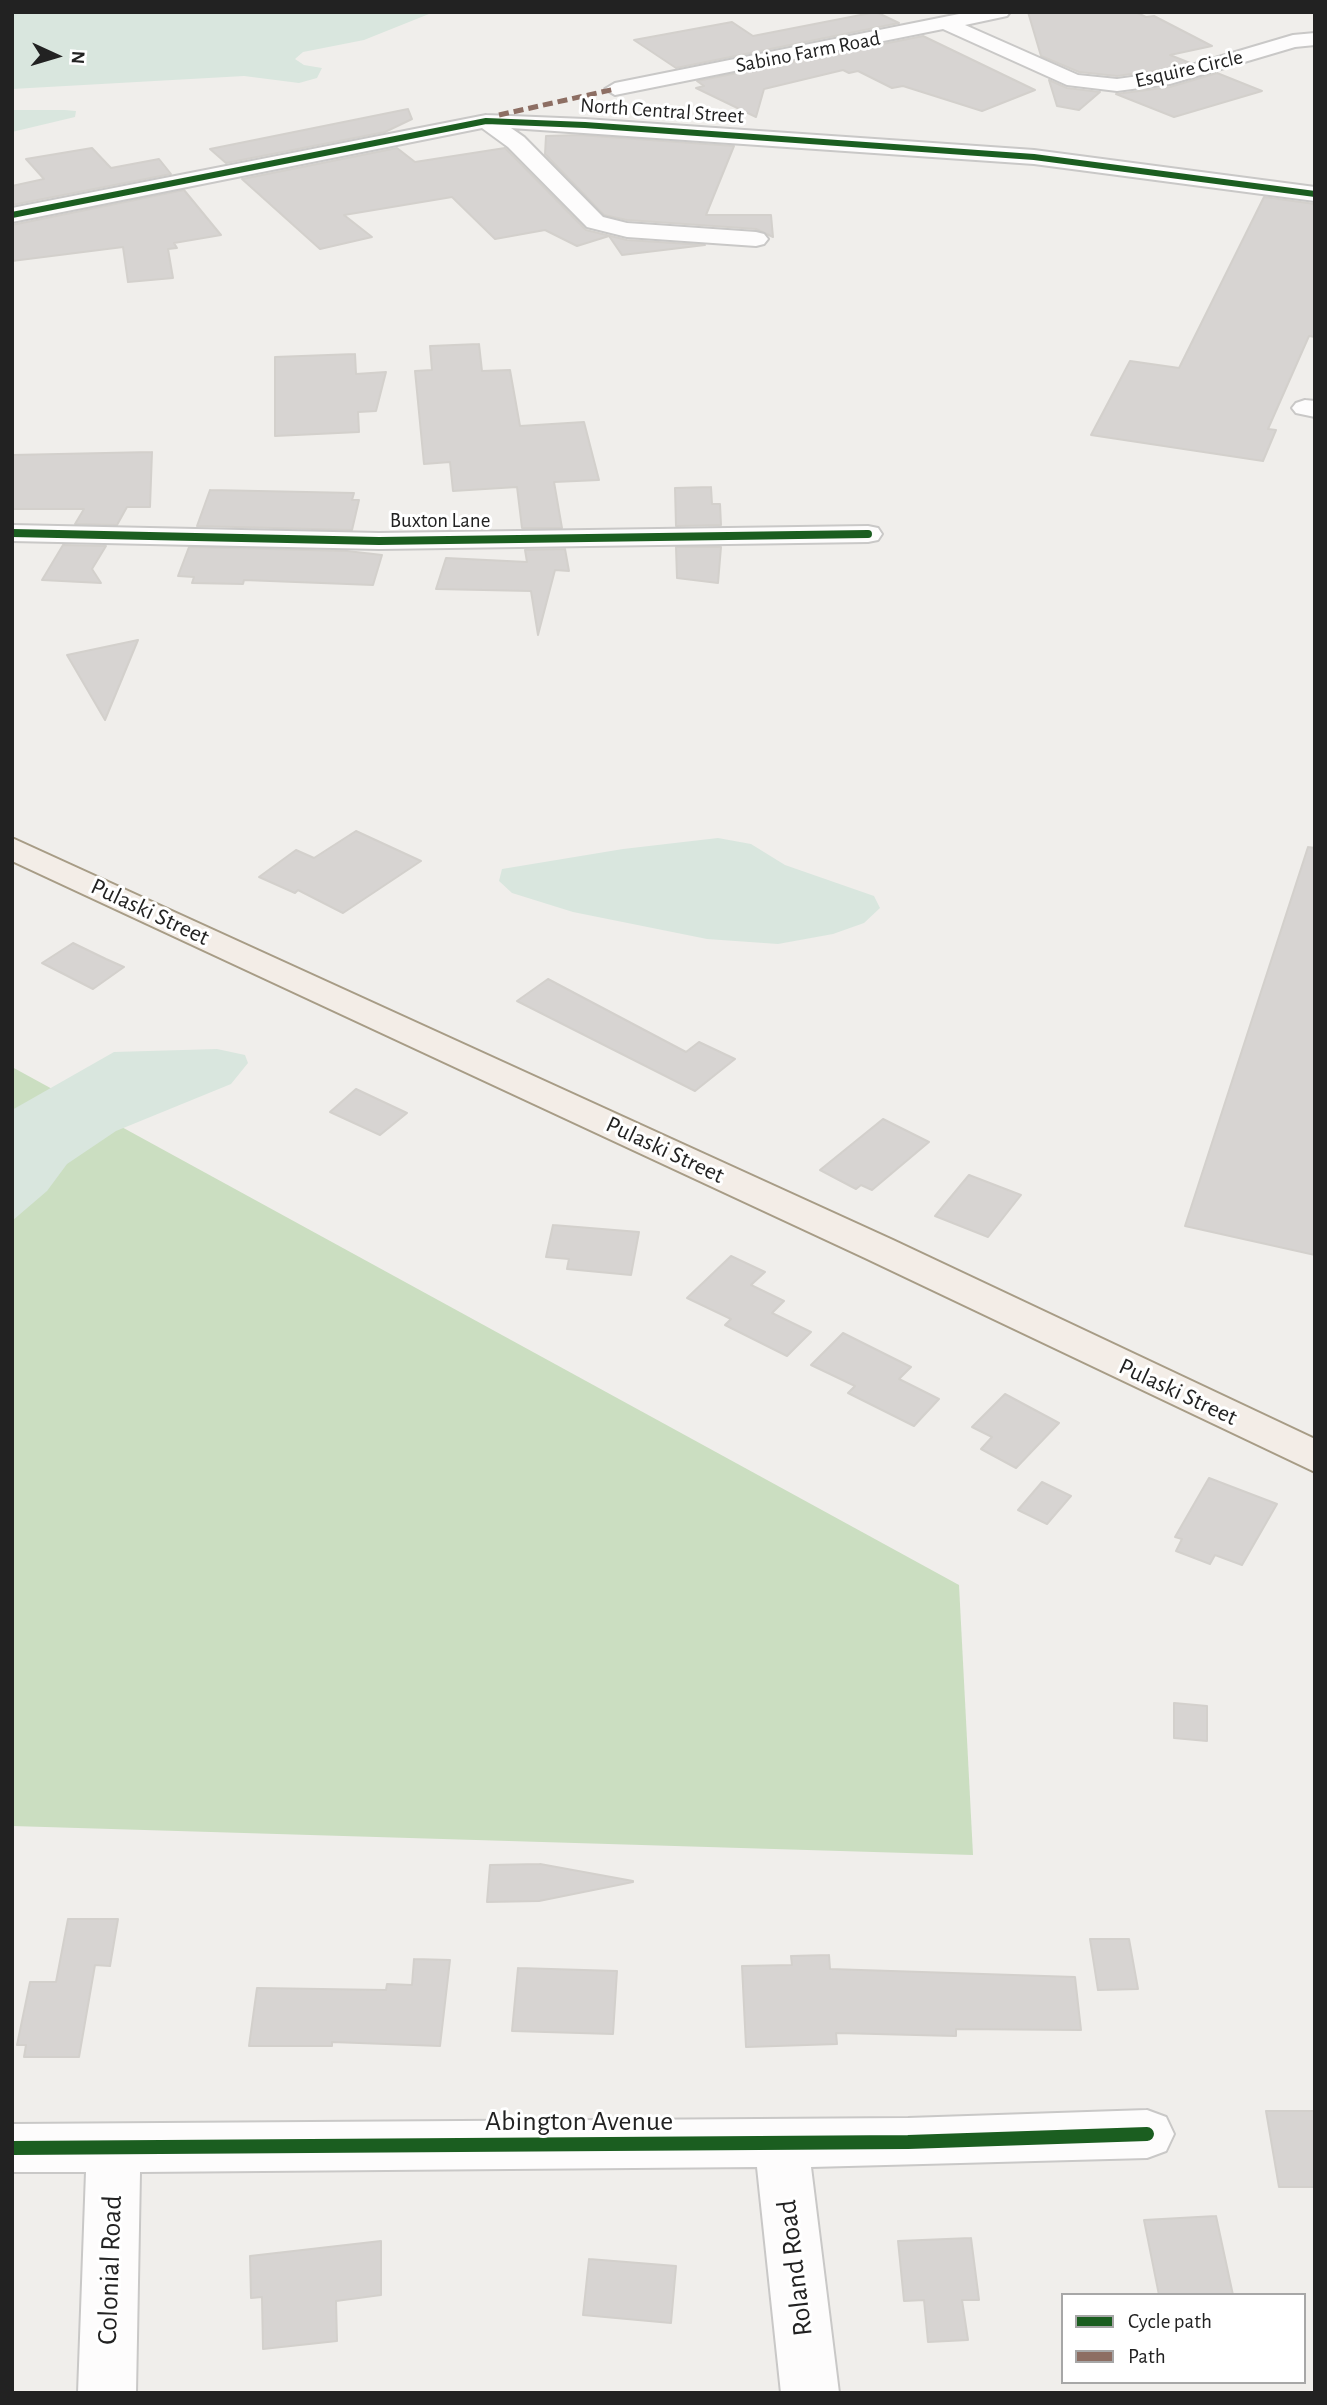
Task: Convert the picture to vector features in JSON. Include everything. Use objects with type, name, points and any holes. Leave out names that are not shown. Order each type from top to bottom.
[{"type":"main road","name":"Pulaski Street","points":[[12,848],[879,1249],[1315,1457]]},
{"type":"street","name":"Sabino Farm Road","points":[[615,89],[1000,12]]},
{"type":"street","name":"Esquire Circle","points":[[947,24],[1074,81],[1117,85],[1170,78],[1293,41],[1315,39]]},
{"type":"street","name":"North Central Street","points":[[12,215],[485,121],[613,127],[1034,158],[1315,194]]},
{"type":"street","points":[[485,121],[516,142],[595,222],[627,230],[756,239]]},
{"type":"street","name":"Buxton Lane","points":[[12,533],[379,541],[868,534]]},
{"type":"street","name":"Abington Avenue","points":[[12,2148],[781,2143],[1147,2134]]},
{"type":"street","name":"Roland Road","points":[[781,2143],[810,2393]]},
{"type":"street","name":"Colonial Road","points":[[107,2393],[114,2148]]},
{"type":"green space","points":[[12,1067],[959,1585],[973,1855],[12,1826]]},
{"type":"shaded area","points":[[12,12],[434,12],[364,40],[303,52],[295,59],[304,65],[322,68],[317,78],[299,83],[244,76],[12,89]]},
{"type":"shaded area","points":[[12,110],[76,111],[75,117],[12,132]]},
{"type":"shaded area","points":[[718,838],[751,844],[785,865],[874,896],[880,908],[864,923],[833,934],[778,944],[707,939],[573,912],[512,893],[499,881],[502,869],[623,849]]},
{"type":"shaded area","points":[[217,1049],[245,1055],[248,1063],[231,1084],[116,1131],[67,1164],[47,1191],[12,1221],[12,1110],[114,1052]]},
{"type":"building","points":[[876,12],[899,23],[676,68],[634,40],[732,22],[753,36]]},
{"type":"building","points":[[1028,12],[1135,12],[1146,17],[1154,16],[1212,46],[1170,55],[1190,63],[1167,69],[1117,76],[1079,72],[1041,56]]},
{"type":"building","points":[[923,36],[1035,90],[982,111],[903,86],[892,88],[858,71],[849,73],[843,70],[764,89],[756,117],[696,88],[704,86],[697,81]]},
{"type":"building","points":[[1217,73],[1262,91],[1174,117],[1116,94],[1170,87]]},
{"type":"building","points":[[1049,80],[1067,88],[1100,92],[1079,110],[1057,106]]},
{"type":"building","points":[[408,109],[412,119],[385,132],[226,163],[210,149]]},
{"type":"building","points":[[579,135],[734,146],[706,215],[771,215],[773,237],[756,229],[627,220],[604,215],[545,154],[546,136]]},
{"type":"building","points":[[92,148],[111,168],[159,159],[171,174],[12,205],[12,186],[44,179],[26,159]]},
{"type":"building","points":[[397,148],[415,162],[505,148],[586,230],[627,240],[705,245],[622,255],[609,236],[577,246],[545,230],[495,239],[452,197],[344,215],[372,237],[320,249],[242,179]]},
{"type":"building","points":[[184,190],[221,235],[174,243],[177,248],[168,249],[173,278],[128,282],[123,247],[12,261],[12,225]]},
{"type":"building","points":[[1264,197],[1315,204],[1315,337],[1309,336],[1268,429],[1276,430],[1263,461],[1091,435],[1130,361],[1179,368]]},
{"type":"building","points":[[479,344],[482,371],[510,370],[520,426],[584,422],[599,480],[554,482],[562,528],[522,528],[517,487],[453,491],[450,462],[424,464],[415,371],[432,370],[430,346]]},
{"type":"building","points":[[355,354],[356,374],[386,372],[376,411],[358,412],[359,432],[275,436],[275,357]]},
{"type":"building","points":[[152,452],[150,507],[127,507],[117,525],[75,524],[84,509],[12,509],[12,455]]},
{"type":"building","points":[[711,487],[712,504],[720,504],[721,525],[676,526],[675,488]]},
{"type":"building","points":[[210,490],[354,493],[352,500],[359,500],[352,530],[197,526]]},
{"type":"building","points":[[63,545],[106,546],[92,569],[101,583],[42,580]]},
{"type":"building","points":[[189,547],[347,551],[382,555],[373,585],[244,580],[243,584],[192,583],[194,577],[178,576]]},
{"type":"building","points":[[676,547],[721,547],[718,583],[677,578]]},
{"type":"building","points":[[565,549],[569,571],[555,570],[538,635],[531,591],[436,589],[446,558],[527,562],[525,550]]},
{"type":"building","points":[[138,640],[105,720],[67,655]]},
{"type":"building","points":[[356,831],[421,861],[343,913],[298,890],[295,893],[259,877],[296,850],[314,858]]},
{"type":"building","points":[[1308,847],[1315,848],[1315,1255],[1185,1226]]},
{"type":"building","points":[[73,943],[124,967],[93,989],[42,963]]},
{"type":"building","points":[[548,979],[686,1052],[699,1042],[735,1059],[695,1091],[517,1001]]},
{"type":"building","points":[[356,1089],[407,1113],[380,1135],[330,1112]]},
{"type":"building","points":[[883,1119],[929,1142],[872,1190],[861,1185],[856,1189],[820,1170]]},
{"type":"building","points":[[969,1175],[1021,1195],[988,1237],[935,1216]]},
{"type":"building","points":[[553,1225],[639,1232],[631,1275],[567,1269],[569,1259],[546,1257]]},
{"type":"building","points":[[731,1256],[765,1272],[751,1285],[784,1301],[772,1313],[811,1332],[787,1356],[725,1325],[731,1319],[687,1298]]},
{"type":"building","points":[[843,1333],[911,1367],[899,1379],[939,1399],[914,1426],[848,1393],[855,1386],[811,1365]]},
{"type":"building","points":[[1005,1394],[1059,1423],[1016,1468],[981,1449],[992,1437],[972,1427]]},
{"type":"building","points":[[1209,1478],[1277,1504],[1242,1565],[1215,1555],[1210,1564],[1176,1551],[1182,1539],[1175,1537]]},
{"type":"building","points":[[1042,1482],[1071,1496],[1047,1524],[1018,1510]]},
{"type":"building","points":[[1174,1703],[1207,1706],[1207,1741],[1174,1738]]},
{"type":"building","points":[[540,1864],[633,1882],[539,1901],[487,1902],[490,1865]]},
{"type":"building","points":[[68,1919],[118,1919],[110,1966],[95,1965],[79,2057],[24,2057],[26,2045],[17,2045],[30,1982],[56,1982]]},
{"type":"building","points":[[1090,1939],[1129,1939],[1138,1989],[1098,1990]]},
{"type":"building","points":[[829,1955],[830,1969],[1075,1977],[1081,2030],[956,2029],[956,2036],[836,2033],[837,2044],[746,2047],[742,1966],[792,1965],[791,1956]]},
{"type":"building","points":[[414,1959],[450,1960],[440,2046],[332,2042],[332,2046],[249,2046],[257,1988],[386,1990],[387,1984],[412,1985]]},
{"type":"building","points":[[518,1968],[617,1971],[613,2034],[512,2031]]},
{"type":"building","points":[[1266,2111],[1315,2111],[1315,2187],[1279,2187]]},
{"type":"building","points":[[1216,2216],[1233,2293],[1159,2293],[1144,2220]]},
{"type":"building","points":[[971,2238],[979,2300],[962,2300],[968,2340],[928,2342],[924,2300],[904,2301],[898,2241]]},
{"type":"building","points":[[381,2241],[381,2295],[336,2301],[337,2341],[263,2349],[262,2297],[251,2298],[250,2256]]},
{"type":"building","points":[[589,2259],[676,2266],[671,2323],[583,2315]]},
{"type":"marked path","points":[[499,115],[615,89]]},
{"type":"cycle path","points":[[12,215],[486,121],[585,125],[1034,157],[1315,194]]},
{"type":"cycle path","points":[[12,533],[379,541],[868,534]]},
{"type":"cycle path","points":[[12,2148],[908,2142],[1147,2134]]}]
